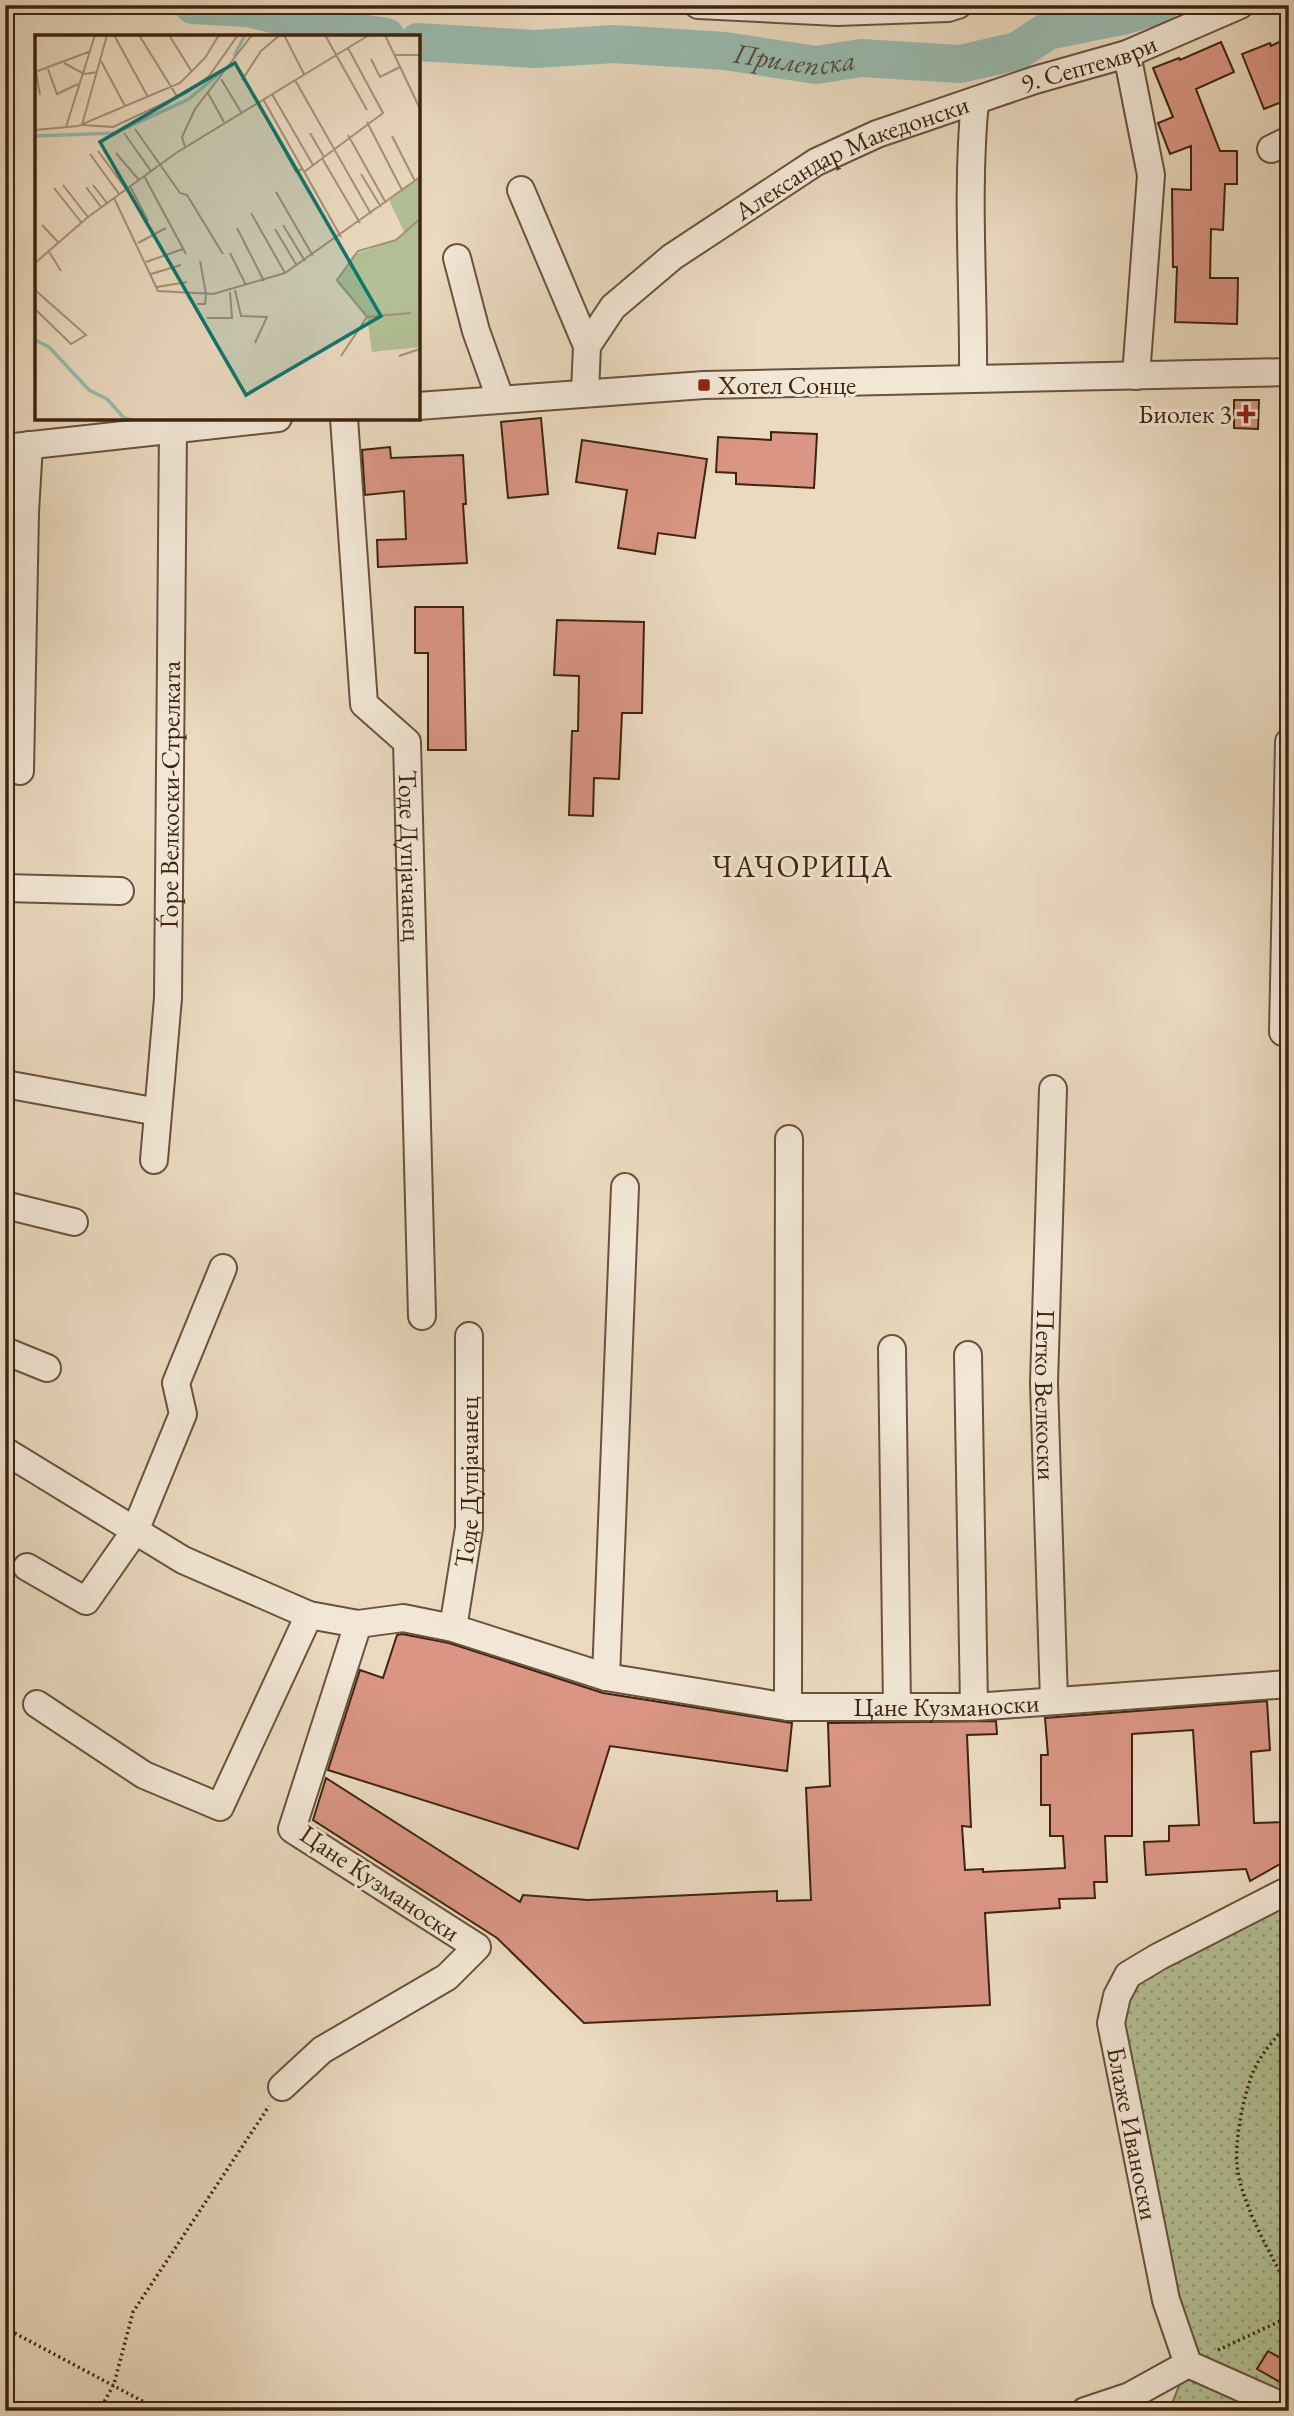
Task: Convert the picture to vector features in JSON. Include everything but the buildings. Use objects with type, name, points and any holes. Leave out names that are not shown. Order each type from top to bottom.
[{"type":"street","points":[[698,5],[837,12],[948,8],[958,5]]},
{"type":"street","name":"9. Септември","points":[[975,101],[1035,80],[1127,54],[1240,5]]},
{"type":"street","points":[[1127,54],[1151,175],[1136,376]]},
{"type":"street","name":"Александар Македонски","points":[[587,346],[613,307],[673,257],[816,162],[877,134],[975,101],[970,154],[973,378]]},
{"type":"street","points":[[521,190],[587,346],[585,393]]},
{"type":"street","points":[[457,258],[476,331],[500,398]]},
{"type":"street","points":[[420,406],[704,385],[1289,372]]},
{"type":"street","points":[[20,771],[13,713],[25,512],[17,447],[120,426],[173,429],[245,420]]},
{"type":"street","name":"Тоде Дупјачанец","points":[[344,420],[364,704],[407,742],[422,1316]]},
{"type":"street","name":"Ѓоре Велкоски-Стрелката","points":[[154,1160],[168,998],[173,429]]},
{"type":"street","points":[[1289,742],[1283,1032],[1289,1032]]},
{"type":"street","points":[[5,888],[120,891]]},
{"type":"street","points":[[5,1084],[158,1112]]},
{"type":"street","name":"Петко Велкоски","points":[[1053,1089],[1044,1383],[1054,1701]]},
{"type":"street","points":[[788,1707],[789,1139]]},
{"type":"street","points":[[606,1676],[625,1187]]},
{"type":"street","points":[[5,1205],[74,1222]]},
{"type":"street","points":[[27,1567],[86,1601],[135,1531],[183,1414],[176,1383],[223,1268]]},
{"type":"street","name":"Тоде Дупјачанец","points":[[453,1628],[469,1528],[469,1336]]},
{"type":"street","points":[[892,1349],[897,1706]]},
{"type":"street","points":[[5,1351],[47,1368]]},
{"type":"street","points":[[968,1355],[974,1707]]},
{"type":"street","name":"Цане Кузманоски","points":[[5,1451],[183,1560],[309,1615],[358,1624],[403,1618],[453,1628],[606,1676],[788,1707],[974,1707],[1289,1684]]},
{"type":"street","points":[[37,1704],[144,1775],[220,1807],[309,1615]]},
{"type":"street","name":"Цане Кузманоски","points":[[282,2087],[322,2050],[447,1977],[477,1947],[292,1829],[358,1624]]},
{"type":"street","name":"Блаже Иваноски","points":[[1188,2364],[1166,2300],[1111,2023],[1117,1996],[1128,1975],[1289,1890]]},
{"type":"street","points":[[1084,2411],[1130,2396],[1188,2364],[1289,2409]]},
{"type":"path","points":[[1289,2022],[1272,2042],[1252,2074],[1237,2134],[1237,2167],[1245,2198],[1289,2287]]},
{"type":"path","points":[[99,2411],[114,2384],[133,2312],[282,2087]]},
{"type":"path","points":[[1188,2364],[1289,2317]]},
{"type":"path","points":[[5,2328],[161,2411]]},
{"type":"green space","points":[[1289,1890],[1289,2411],[1169,2411],[1188,2364],[1117,1996]]},
{"type":"waterway","name":"Прилепска","points":[[193,5],[248,8],[330,28],[374,35]]},
{"type":"waterway","name":"Прилепска","points":[[420,42],[535,49],[614,44],[725,51],[816,65],[861,58],[960,64],[1017,51],[1048,31],[1122,16],[1160,5]]},
{"type":"place","name":"Хотел Сонце","points":[[704,385]]},
{"type":"place","name":"Биолек 3","points":[[1246,414]]},
{"type":"district","name":"ЧАЧОРИЦА","points":[[803,866]]}]
